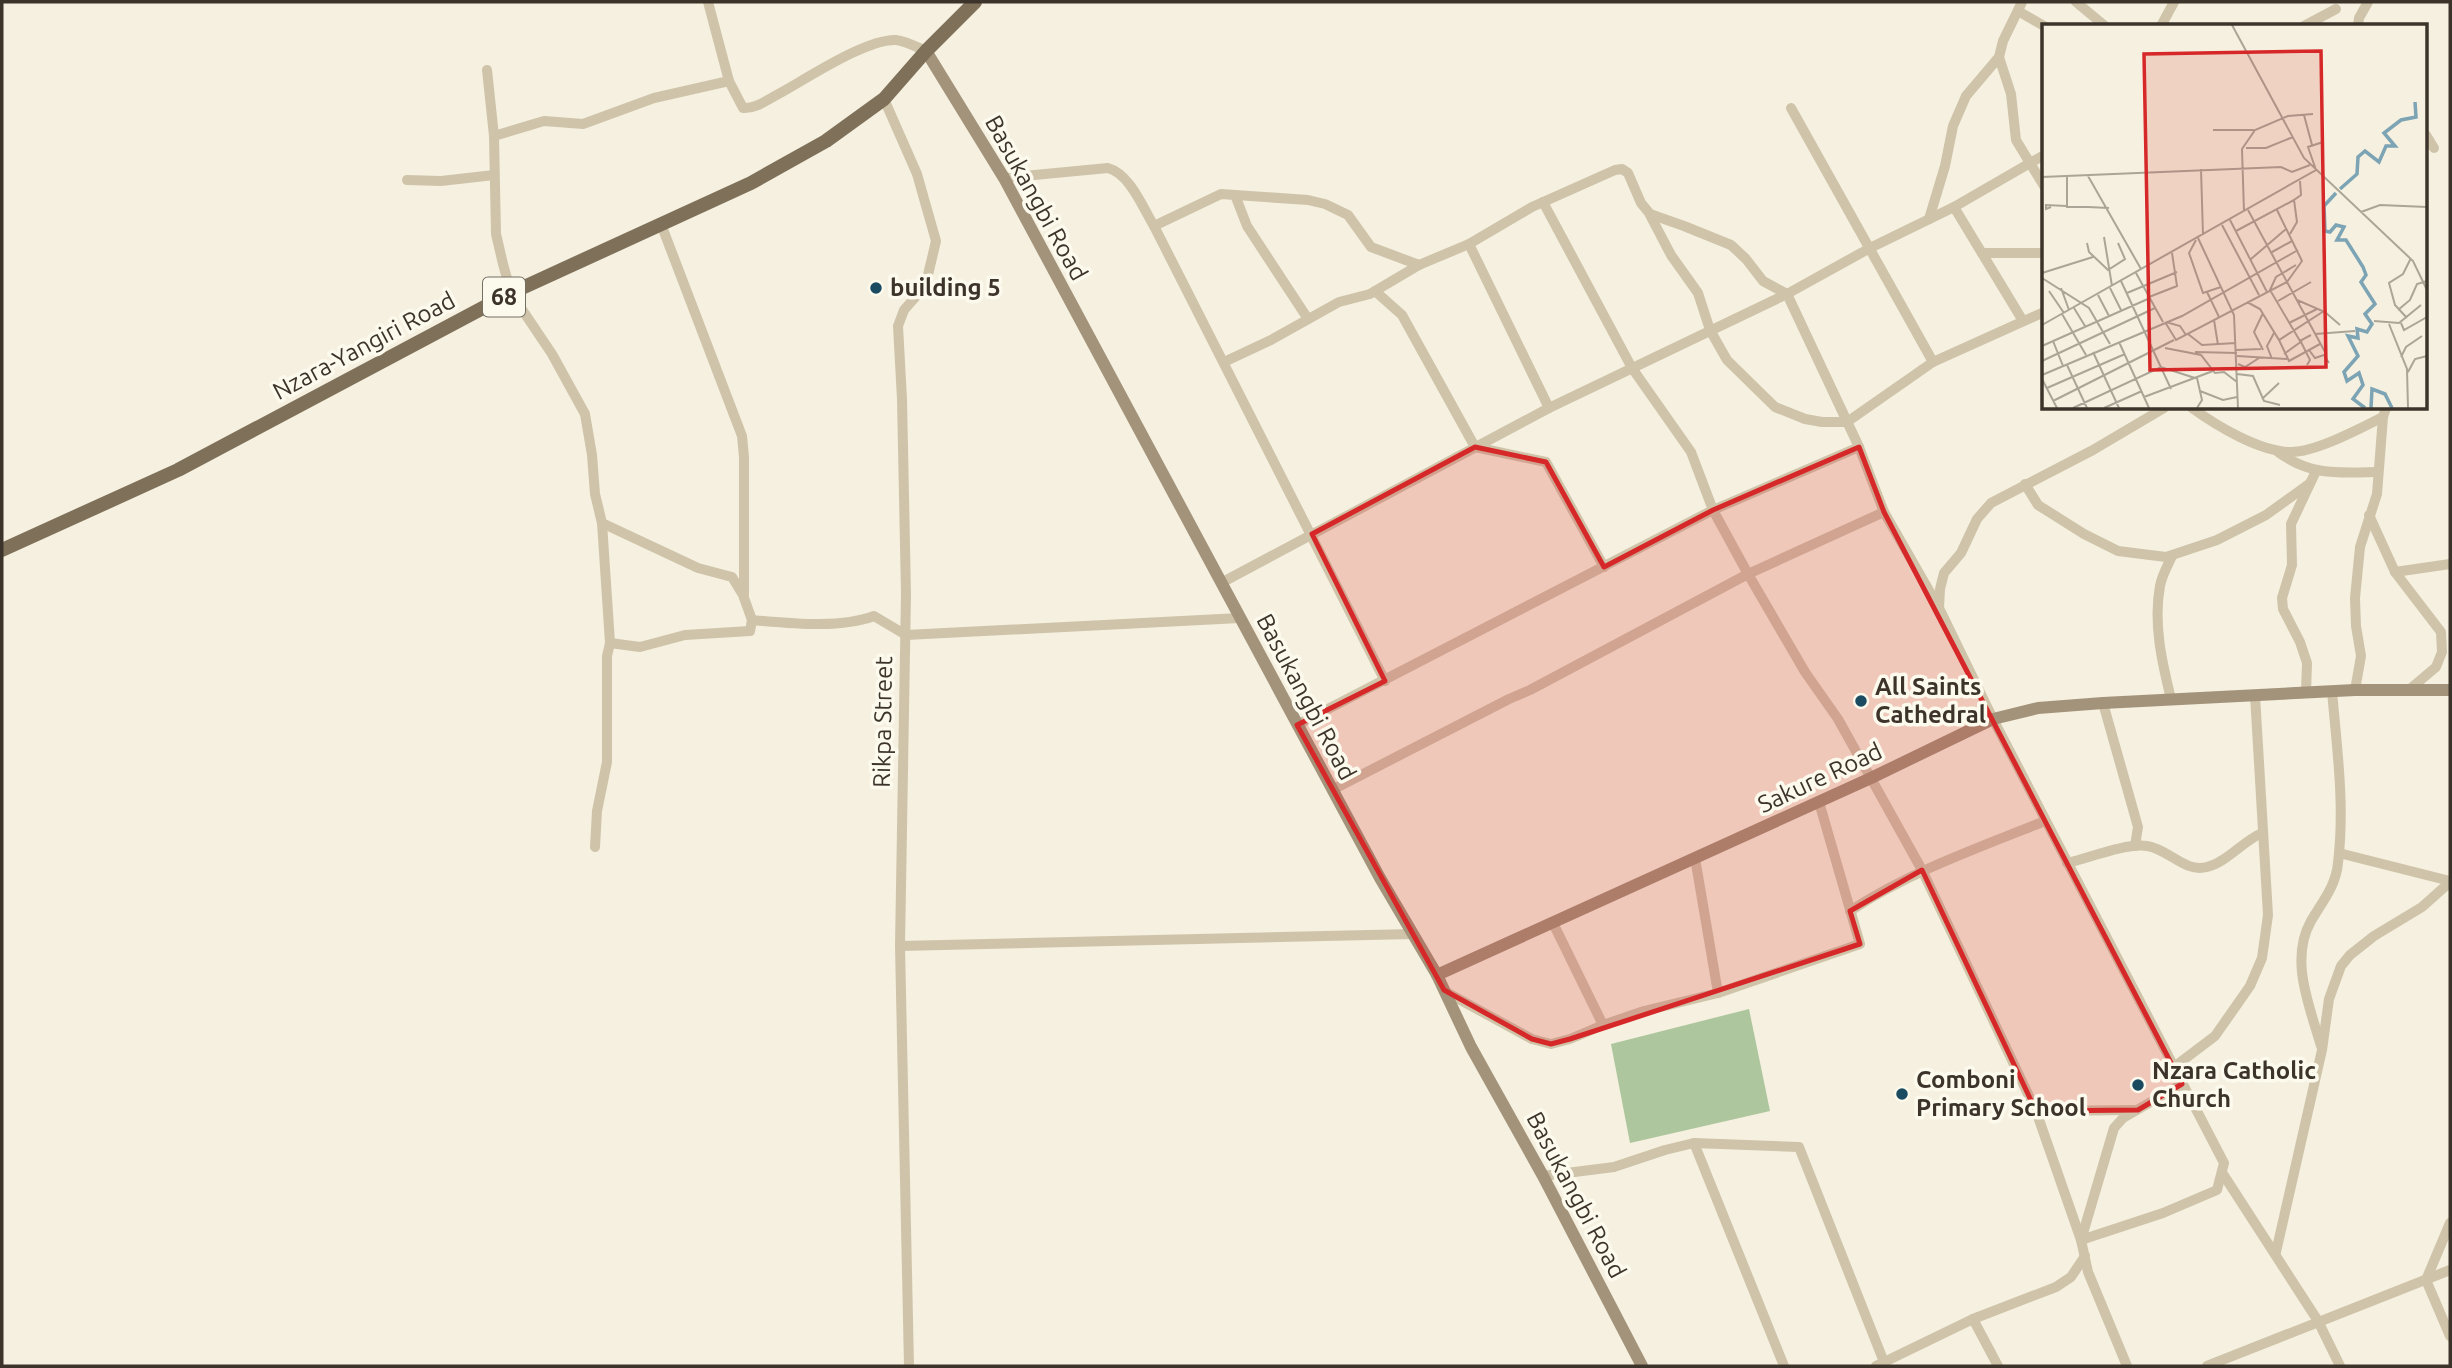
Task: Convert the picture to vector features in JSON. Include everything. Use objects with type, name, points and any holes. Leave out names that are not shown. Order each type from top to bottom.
[{"type":"main road","name":"Nzara-Yangiri Road","points":[[2,550],[178,470],[512,293],[762,177],[825,141],[884,99],[926,51],[975,2]]},
{"type":"street","points":[[708,2],[729,81],[739,103],[748,109],[789,89],[818,69],[873,45],[897,40],[926,51]]},
{"type":"street","points":[[2076,2],[2103,24]]},
{"type":"street","points":[[2162,24],[2174,2]]},
{"type":"street","points":[[2358,24],[2368,2]]},
{"type":"street","points":[[1929,219],[1945,166],[1953,126],[1966,96],[1999,57],[2003,41],[2020,6],[2042,24]]},
{"type":"street","points":[[2308,24],[2336,9]]},
{"type":"street","name":"Basukangbi Road","points":[[926,51],[1004,178],[1332,790],[1437,975],[1471,1047],[1543,1176],[1642,1366]]},
{"type":"street","points":[[1999,57],[2011,94],[2016,140],[2042,183]]},
{"type":"street","points":[[487,70],[494,136],[496,234],[512,293],[552,354],[585,414],[595,494],[602,523],[610,643],[607,656],[607,762],[597,811],[595,847]]},
{"type":"street","points":[[494,136],[544,121],[583,124],[654,98],[729,81]]},
{"type":"street","name":"Rikpa Street","points":[[884,99],[918,174],[936,241],[927,278],[919,293],[904,310],[898,326],[906,635],[900,946],[909,1366]]},
{"type":"street","points":[[1791,108],[1933,362]]},
{"type":"street","points":[[2428,138],[2434,148]]},
{"type":"street","points":[[1221,583],[1549,408],[1787,293],[1954,207],[2042,156]]},
{"type":"street","points":[[1004,178],[1108,168],[1116,170],[1127,182],[1154,226],[1385,681]]},
{"type":"street","points":[[1224,362],[1271,341],[1339,302],[1363,297],[1419,265],[1469,244],[1543,201],[1622,169],[1628,173],[1641,203],[1650,214],[1671,255],[1698,293],[1710,330],[1727,359],[1775,407],[1805,419],[1847,422],[1933,362],[2042,313]]},
{"type":"street","points":[[407,180],[440,181],[494,175]]},
{"type":"street","points":[[1235,195],[1247,226],[1307,319]]},
{"type":"street","points":[[1154,226],[1214,196],[1288,198],[1325,204],[1348,215],[1371,247],[1419,265]]},
{"type":"street","points":[[1543,201],[1632,368],[1691,452],[1713,510],[1748,574],[1805,672],[1838,719],[1922,870],[2036,1111],[2081,1240],[2088,1272],[2127,1366]]},
{"type":"street","points":[[1954,207],[2024,321]]},
{"type":"street","points":[[1650,214],[1731,245],[1763,281],[1787,293],[1847,422],[1884,512],[1939,608],[2045,821],[2224,1163],[2217,1190],[2163,1213],[2081,1240]]},
{"type":"street","points":[[661,224],[742,436],[744,595]]},
{"type":"street","points":[[1469,244],[1549,408]]},
{"type":"street","points":[[1982,253],[2042,253]]},
{"type":"street","points":[[1375,291],[1402,315],[1475,447],[1546,462],[1604,567]]},
{"type":"street","points":[[1939,608],[1944,573],[1961,553],[1978,519],[1991,503],[2093,450],[2161,410]]},
{"type":"street","points":[[2195,410],[2221,429],[2277,451],[2295,464],[2332,473],[2377,472]]},
{"type":"street","points":[[2277,451],[2304,451],[2358,430],[2385,412]]},
{"type":"street","points":[[2355,690],[2361,656],[2355,598],[2360,547],[2377,494],[2377,472],[2385,412]]},
{"type":"street","points":[[1297,725],[1713,510],[1858,447]]},
{"type":"street","points":[[2306,692],[2307,663],[2300,642],[2283,609],[2282,598],[2292,565],[2291,524],[2316,471]]},
{"type":"street","points":[[2025,484],[2038,505],[2084,534],[2118,551],[2166,557],[2217,540],[2266,515],[2309,484]]},
{"type":"street","points":[[1332,790],[1530,690],[1748,574],[1884,512]]},
{"type":"street","points":[[2369,515],[2395,572],[2441,632],[2442,652],[2436,667],[2410,690]]},
{"type":"street","points":[[602,523],[698,568],[732,577],[744,595],[752,620],[750,631],[685,635],[640,647],[610,643]]},
{"type":"street","points":[[2171,699],[2160,652],[2158,625],[2160,583],[2172,556]]},
{"type":"street","points":[[2395,572],[2450,564]]},
{"type":"street","points":[[752,620],[791,623],[859,622],[874,617],[906,635],[1240,618]]},
{"type":"street","name":"Sakure Road","points":[[1437,975],[1819,802],[1993,719],[2038,708],[2103,703],[2355,690],[2450,690]]},
{"type":"street","points":[[2322,1050],[2305,991],[2301,961],[2302,940],[2330,892],[2338,867],[2342,811],[2332,691]]},
{"type":"street","points":[[2174,1067],[2216,1036],[2250,986],[2262,958],[2268,915],[2255,695]]},
{"type":"street","points":[[2103,703],[2138,827],[2135,846]]},
{"type":"street","points":[[1444,990],[1532,1039],[1551,1044],[1644,1011],[1718,993],[1860,944],[1819,802]]},
{"type":"street","points":[[1850,911],[1922,870],[2045,821]]},
{"type":"street","points":[[2067,863],[2135,846],[2149,846],[2184,864],[2197,868],[2209,867],[2227,857],[2248,839],[2262,833]]},
{"type":"street","points":[[2339,853],[2450,881]]},
{"type":"street","points":[[1695,858],[1718,993]]},
{"type":"street","points":[[2276,1252],[2322,1050],[2329,999],[2341,966],[2374,936],[2422,907],[2450,881]]},
{"type":"street","points":[[1553,923],[1603,1025]]},
{"type":"street","points":[[900,946],[1413,934]]},
{"type":"street","points":[[2081,1240],[2114,1128],[2123,1118],[2182,1084]]},
{"type":"street","points":[[2036,1111],[2138,1110]]},
{"type":"street","points":[[1543,1176],[1614,1167],[1694,1143],[1799,1147],[1887,1363],[1973,1319],[2056,1287],[2071,1277],[2085,1256]]},
{"type":"street","points":[[1694,1143],[1784,1366]]},
{"type":"street","points":[[2222,1174],[2276,1252],[2318,1321],[2340,1366]]},
{"type":"street","points":[[2450,1223],[2426,1280],[2450,1336]]},
{"type":"street","points":[[2207,1366],[2450,1270]]},
{"type":"street","points":[[1973,1319],[1998,1366]]},
{"type":"highlighted area","points":[[1475,447],[1546,462],[1604,567],[1713,510],[1859,447],[1884,512],[2182,1084],[2138,1110],[2036,1111],[1922,870],[1850,911],[1860,944],[1570,1039],[1551,1044],[1532,1039],[1444,990],[1297,725],[1385,681],[1312,534]]},
{"type":"green space","points":[[1749,1009],[1770,1111],[1630,1143],[1611,1044]]},
{"type":"place","name":"building 5","points":[[876,288]]},
{"type":"place","name":"All Saints Cathedral","points":[[1861,701]]},
{"type":"place","name":"Nzara Catholic Church","points":[[2138,1085]]},
{"type":"place","name":"Comboni Primary School","points":[[1902,1094]]}]
